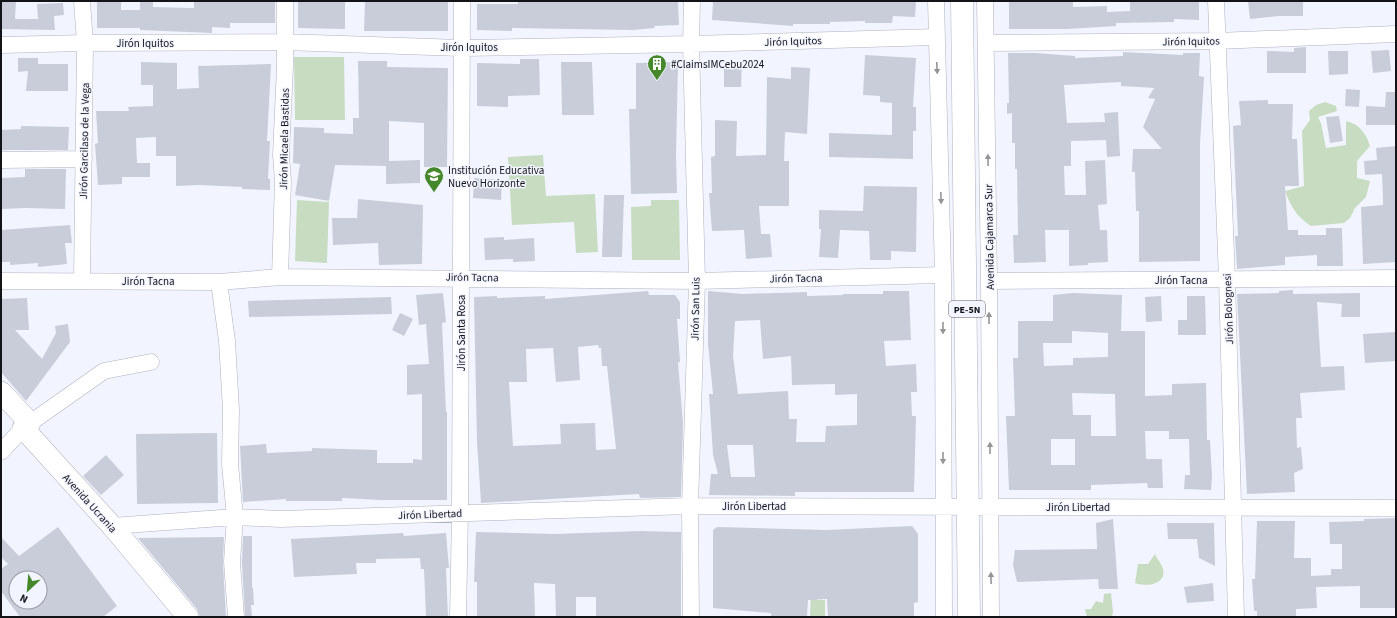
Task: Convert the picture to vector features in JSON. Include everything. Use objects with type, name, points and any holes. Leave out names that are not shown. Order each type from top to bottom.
[{"type":"highway","name":"PE-5N","points":[[962,1],[980,506],[969,617]]},
{"type":"main road","name":"Avenida Ucrania","points":[[1,392],[26,426],[188,617]]},
{"type":"street","name":"Jirón Garcilaso de la Vega","points":[[82,1],[85,43],[82,281]]},
{"type":"street","name":"Jirón Micaela Bastidas","points":[[280,277],[283,181],[281,155],[285,79],[285,1]]},
{"type":"street","name":"Jirón Santa Rosa","points":[[458,617],[460,513],[462,1]]},
{"type":"street","name":"Jirón San Luis","points":[[691,617],[690,506],[697,281],[691,44],[692,1]]},
{"type":"street","points":[[936,1],[943,275],[942,508],[944,617]]},
{"type":"street","name":"Avenida Cajamarca Sur","points":[[985,1],[989,281],[980,506],[991,617]]},
{"type":"street","name":"Jirón Bolognesi","points":[[1216,1],[1227,279],[1236,617]]},
{"type":"street","name":"Jirón Iquitos","points":[[986,43],[1217,41],[1396,34]]},
{"type":"street","name":"Jirón Iquitos","points":[[1,45],[284,42],[461,48],[691,44],[936,37]]},
{"type":"street","points":[[1,160],[84,159]]},
{"type":"street","name":"Jirón Tacna","points":[[1,282],[219,282],[280,277],[461,277],[697,281],[943,275]]},
{"type":"street","name":"Jirón Tacna","points":[[989,281],[1396,278]]},
{"type":"street","points":[[219,282],[227,341],[231,410],[230,464],[235,518],[232,562],[236,617]]},
{"type":"street","points":[[1,452],[26,426],[104,371],[151,362]]},
{"type":"street","name":"Jirón Libertad","points":[[112,526],[235,518],[281,519],[690,506],[942,508],[980,506],[1396,508]]},
{"type":"green space","points":[[294,57],[344,57],[345,120],[295,120]]},
{"type":"green space","points":[[1325,102],[1336,106],[1337,111],[1318,117],[1321,123],[1326,148],[1346,145],[1346,121],[1355,124],[1364,133],[1370,146],[1357,161],[1357,178],[1370,181],[1366,197],[1355,208],[1350,218],[1344,223],[1311,226],[1295,211],[1285,191],[1304,186],[1302,131],[1310,120],[1309,111],[1316,105]]},
{"type":"green space","points":[[543,155],[546,196],[595,194],[598,252],[576,253],[574,222],[512,225],[508,157]]},
{"type":"green space","points":[[297,200],[329,202],[327,263],[295,261]]},
{"type":"green space","points":[[651,200],[679,200],[680,260],[632,260],[631,207],[651,206]]},
{"type":"green space","points":[[1155,554],[1162,565],[1162,578],[1159,582],[1149,585],[1135,583],[1138,564],[1148,564]]},
{"type":"green space","points":[[816,573],[817,600],[825,600],[825,617],[810,617],[811,589]]},
{"type":"green space","points":[[1111,593],[1113,611],[1112,617],[1087,617],[1085,609],[1091,609],[1096,601],[1103,603],[1104,594]]},
{"type":"building","points":[[1,1],[16,1],[15,19],[38,19],[37,4],[63,3],[64,15],[54,16],[55,30],[1,29]]},
{"type":"building","points":[[140,1],[153,1],[153,7],[194,8],[194,1],[275,1],[275,23],[230,23],[230,28],[212,27],[212,33],[140,30],[140,28],[97,28],[97,2],[121,2],[121,10],[140,10]]},
{"type":"building","points":[[298,1],[345,1],[345,29],[298,28]]},
{"type":"building","points":[[365,1],[448,1],[448,31],[364,31]]},
{"type":"building","points":[[518,1],[678,2],[679,25],[654,26],[655,28],[632,30],[512,28],[512,31],[477,30],[477,4],[518,4]]},
{"type":"building","points":[[713,1],[916,1],[915,17],[893,16],[892,23],[865,23],[865,21],[830,22],[830,24],[793,24],[793,26],[712,20]]},
{"type":"building","points":[[1009,1],[1073,1],[1073,7],[1107,6],[1107,12],[1130,11],[1130,1],[1199,1],[1199,20],[1174,19],[1174,22],[1116,23],[1116,26],[1067,29],[1009,29]]},
{"type":"building","points":[[1248,1],[1303,1],[1303,16],[1279,16],[1250,19]]},
{"type":"building","points":[[1306,47],[1306,73],[1267,73],[1267,51],[1294,52],[1294,48]]},
{"type":"building","points":[[1389,50],[1391,71],[1373,73],[1371,51]]},
{"type":"building","points":[[1328,51],[1348,51],[1348,74],[1329,75]]},
{"type":"building","points":[[1123,52],[1183,55],[1183,53],[1200,53],[1199,76],[1204,77],[1200,144],[1200,261],[1139,262],[1139,211],[1136,211],[1135,172],[1132,172],[1133,149],[1162,149],[1143,127],[1155,99],[1148,98],[1154,88],[1121,86],[1121,82],[1064,85],[1067,123],[1105,122],[1104,113],[1118,112],[1120,156],[1107,157],[1106,140],[1071,141],[1071,166],[1064,166],[1065,195],[1086,195],[1085,161],[1105,160],[1107,204],[1098,205],[1100,230],[1107,230],[1108,262],[1069,266],[1069,230],[1045,230],[1046,262],[1014,263],[1013,235],[1018,235],[1017,169],[1015,169],[1015,143],[1012,143],[1012,113],[1007,114],[1007,103],[1009,103],[1008,53],[1035,53],[1075,56],[1075,58],[1123,56]]},
{"type":"building","points":[[865,55],[916,58],[913,107],[916,107],[916,131],[913,131],[913,159],[829,157],[829,133],[892,135],[892,103],[880,102],[880,96],[863,95]]},
{"type":"building","points":[[18,58],[38,58],[38,64],[68,64],[68,91],[26,91],[28,71],[18,72]]},
{"type":"building","points":[[520,59],[539,59],[540,95],[508,96],[508,107],[477,106],[477,63],[520,64]]},
{"type":"building","points":[[358,61],[387,61],[387,67],[448,68],[447,167],[424,167],[424,123],[389,121],[389,161],[420,160],[420,183],[386,184],[386,166],[335,165],[329,201],[295,195],[300,164],[293,163],[294,127],[324,128],[324,133],[353,134],[353,118],[359,118]]},
{"type":"building","points":[[141,62],[177,63],[177,89],[199,88],[198,66],[271,64],[267,141],[270,141],[268,179],[270,179],[270,190],[199,185],[176,186],[176,156],[156,156],[156,137],[136,138],[137,163],[150,163],[150,177],[122,177],[122,184],[98,185],[95,144],[98,143],[96,111],[129,111],[128,107],[153,106],[153,85],[141,85]]},
{"type":"building","points":[[561,62],[592,62],[594,115],[562,115]]},
{"type":"building","points":[[678,62],[676,155],[677,193],[631,194],[629,109],[636,109],[636,63]]},
{"type":"building","points":[[724,62],[742,62],[741,87],[724,87]]},
{"type":"building","points":[[791,67],[810,68],[807,134],[785,132],[784,161],[789,161],[789,206],[759,206],[761,234],[770,234],[772,257],[746,259],[744,230],[712,231],[709,193],[712,193],[711,157],[715,156],[715,120],[737,121],[736,156],[766,155],[767,77],[791,79]]},
{"type":"building","points":[[1346,89],[1360,90],[1359,107],[1345,106]]},
{"type":"building","points":[[1386,92],[1396,92],[1396,125],[1366,125],[1366,106],[1385,107]]},
{"type":"building","points":[[1268,100],[1268,104],[1293,104],[1292,139],[1297,139],[1299,186],[1285,186],[1288,230],[1298,230],[1298,235],[1326,235],[1326,228],[1342,228],[1343,266],[1317,266],[1317,255],[1285,257],[1285,265],[1237,269],[1235,236],[1238,236],[1233,126],[1241,125],[1239,101]]},
{"type":"building","points":[[1339,116],[1343,141],[1330,143],[1326,117]]},
{"type":"building","points":[[21,126],[69,127],[68,150],[1,150],[1,130],[21,129]]},
{"type":"building","points":[[1396,146],[1396,262],[1363,264],[1361,207],[1383,205],[1382,174],[1365,175],[1364,161],[1377,160],[1376,148]]},
{"type":"building","points":[[25,169],[66,169],[65,209],[1,209],[1,178],[25,177]]},
{"type":"building","points":[[474,178],[502,180],[501,200],[473,198]]},
{"type":"building","points":[[864,186],[917,187],[916,252],[891,251],[891,260],[870,260],[869,231],[840,230],[838,258],[819,257],[821,229],[819,229],[819,210],[863,211]]},
{"type":"building","points":[[604,195],[624,195],[622,257],[602,257]]},
{"type":"building","points":[[358,199],[423,205],[422,264],[379,265],[378,243],[333,245],[332,218],[357,218]]},
{"type":"building","points":[[70,225],[72,243],[65,243],[67,264],[38,267],[38,263],[10,265],[10,262],[1,262],[1,230]]},
{"type":"building","points":[[504,237],[504,240],[534,238],[535,261],[513,262],[513,259],[485,260],[484,238]]},
{"type":"building","points":[[1293,290],[1293,294],[1360,293],[1360,317],[1341,317],[1342,304],[1317,302],[1321,367],[1344,366],[1345,390],[1300,393],[1302,418],[1296,418],[1297,448],[1301,447],[1303,469],[1294,473],[1295,492],[1247,494],[1237,294],[1279,293],[1279,291]]},
{"type":"building","points":[[648,291],[649,295],[675,295],[680,302],[680,319],[677,319],[680,362],[678,362],[683,423],[681,497],[640,498],[639,494],[481,503],[477,442],[474,297],[497,296],[497,298],[545,296],[545,299]],"holes":[[[598,345],[599,348],[601,348],[602,366],[607,366],[616,449],[596,450],[595,423],[560,424],[561,444],[513,446],[509,382],[527,382],[526,349],[553,348],[556,382],[580,380],[578,347]]]},
{"type":"building","points":[[708,291],[743,294],[807,292],[807,296],[883,294],[883,291],[909,291],[911,340],[884,341],[886,366],[916,364],[917,392],[911,392],[912,416],[916,416],[914,492],[795,492],[795,496],[709,495],[711,474],[718,474],[713,455],[709,394],[713,394],[708,344]],"holes":[[[760,320],[763,359],[791,356],[792,385],[835,384],[835,395],[857,394],[857,425],[826,426],[825,442],[796,442],[797,419],[789,419],[788,391],[738,394],[733,356],[735,321]],[[727,445],[753,445],[755,477],[731,477]]]},
{"type":"building","points":[[443,293],[446,322],[442,323],[447,412],[447,500],[381,500],[342,498],[342,501],[286,501],[286,499],[243,502],[240,446],[266,444],[267,453],[312,451],[312,448],[377,450],[377,463],[413,463],[413,459],[422,460],[422,394],[407,395],[407,365],[429,364],[426,324],[419,325],[416,295]]},
{"type":"building","points":[[1073,293],[1122,295],[1121,331],[1145,331],[1145,396],[1172,395],[1172,384],[1206,383],[1207,440],[1210,440],[1212,477],[1211,490],[1184,489],[1185,475],[1190,475],[1189,439],[1169,439],[1169,431],[1145,431],[1146,459],[1162,459],[1163,488],[1148,488],[1147,483],[1091,485],[1091,490],[1009,490],[1006,416],[1015,416],[1013,358],[1018,358],[1018,321],[1053,321],[1053,295]],"holes":[[[1072,331],[1108,333],[1108,357],[1073,358],[1073,365],[1044,366],[1043,343],[1072,343]],[[1072,393],[1115,394],[1116,436],[1091,436],[1091,415],[1073,415]],[[1051,439],[1075,439],[1075,465],[1051,465]]]},
{"type":"building","points":[[1161,296],[1162,321],[1146,322],[1145,297]]},
{"type":"building","points":[[1187,296],[1205,296],[1206,335],[1178,335],[1178,320],[1187,320]]},
{"type":"building","points":[[391,297],[392,314],[249,317],[248,301]]},
{"type":"building","points":[[27,298],[29,330],[15,330],[42,359],[56,333],[55,326],[68,324],[70,342],[26,401],[1,372],[1,299]]},
{"type":"building","points":[[400,313],[413,319],[404,336],[392,330]]},
{"type":"building","points":[[1396,332],[1396,361],[1365,363],[1363,334]]},
{"type":"building","points":[[217,433],[218,503],[137,504],[136,434]]},
{"type":"building","points":[[106,455],[124,475],[101,495],[83,476]]},
{"type":"building","points":[[1396,518],[1396,608],[1360,608],[1360,586],[1316,587],[1317,608],[1296,609],[1296,617],[1257,617],[1257,611],[1254,611],[1252,579],[1255,579],[1257,521],[1295,521],[1294,558],[1311,558],[1311,576],[1331,575],[1331,569],[1342,569],[1342,544],[1330,544],[1329,522]]},
{"type":"building","points":[[1113,519],[1118,589],[1099,589],[1098,579],[1017,582],[1013,565],[1015,550],[1097,549],[1096,523]]},
{"type":"building","points":[[1167,523],[1214,523],[1215,566],[1199,558],[1197,539],[1168,539]]},
{"type":"building","points":[[912,526],[918,534],[918,602],[914,603],[914,617],[828,617],[827,599],[808,600],[807,617],[771,617],[771,613],[713,608],[713,530],[717,527],[826,530]]},
{"type":"building","points":[[58,527],[117,606],[103,617],[20,617],[15,610],[48,610],[48,570],[8,570],[8,601],[1,591],[1,569],[8,564],[1,557],[1,537],[19,556]]},
{"type":"building","points":[[640,531],[681,532],[681,617],[596,617],[596,597],[576,597],[576,617],[556,617],[555,584],[534,583],[535,617],[477,617],[477,582],[474,582],[476,532],[555,534]]},
{"type":"building","points":[[403,533],[404,536],[446,533],[449,568],[446,568],[448,617],[426,617],[424,569],[421,569],[420,558],[376,559],[376,563],[356,563],[357,574],[294,577],[291,539]]},
{"type":"building","points":[[243,536],[252,536],[252,588],[254,605],[251,605],[252,617],[245,617],[242,562]]},
{"type":"building","points":[[224,537],[223,563],[226,617],[200,617],[197,609],[138,538]]},
{"type":"building","points":[[1213,583],[1214,601],[1187,603],[1184,587]]},
{"type":"place","name":"#ClaimsIMCebu2024","points":[[657,81]]},
{"type":"place","name":"Institución Educativa Nuevo Horizonte","points":[[434,193]]}]
